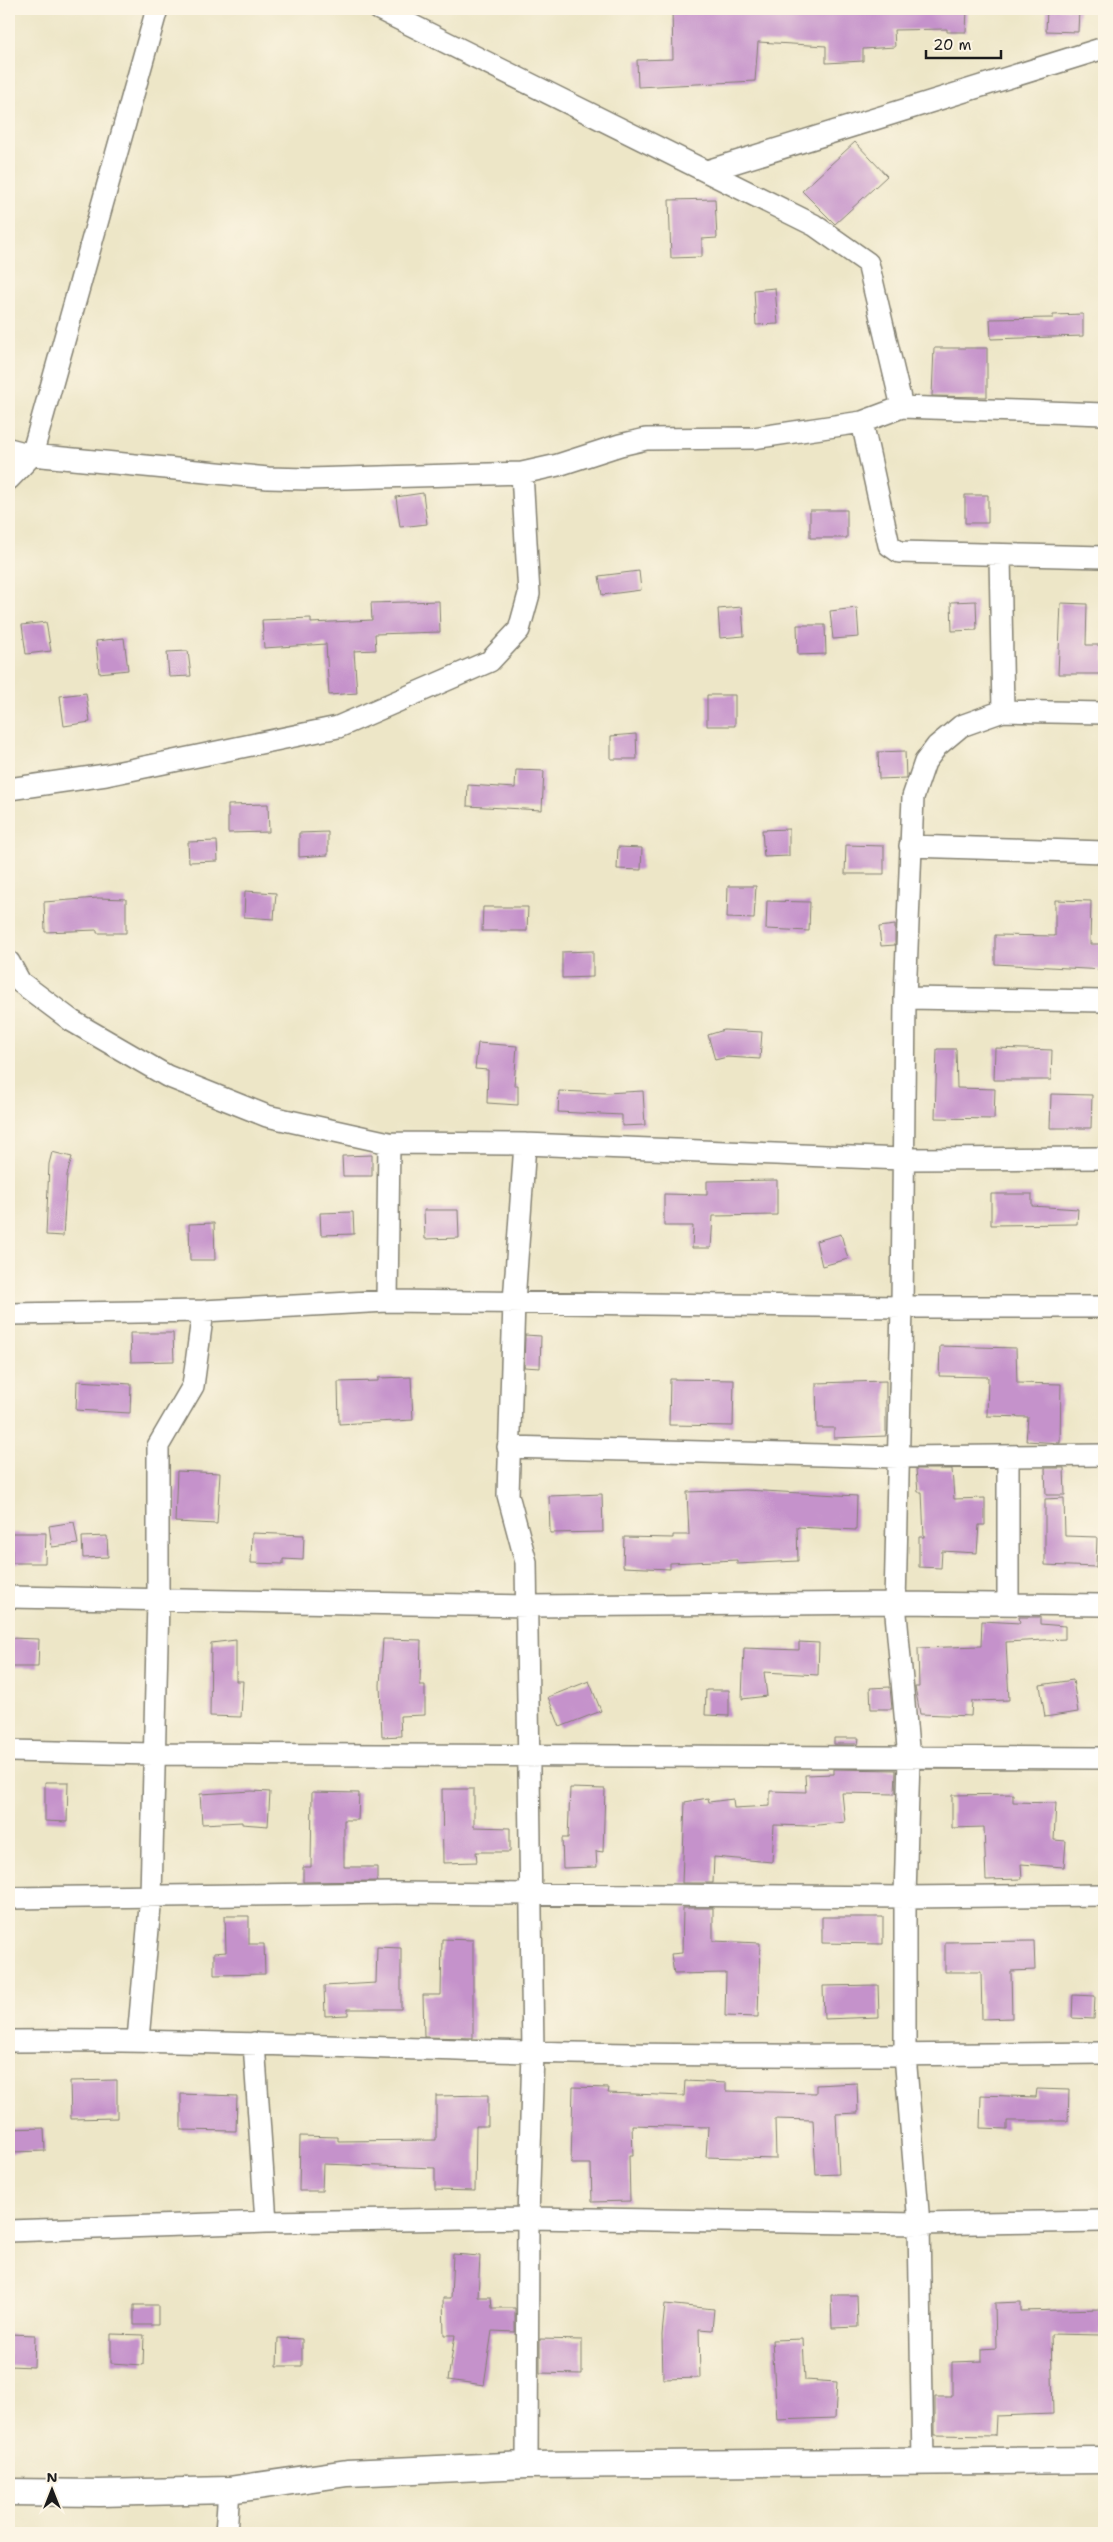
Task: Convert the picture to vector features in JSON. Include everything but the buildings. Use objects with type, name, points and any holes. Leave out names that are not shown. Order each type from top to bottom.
[{"type":"street","points":[[9,479],[32,455],[157,9]]},
{"type":"street","points":[[379,9],[814,225],[868,263],[902,407]]},
{"type":"street","points":[[707,171],[1104,48]]},
{"type":"street","points":[[9,449],[32,455],[268,478],[308,479],[522,473],[558,465],[620,445],[646,439],[753,438],[862,422],[902,407],[1104,414]]},
{"type":"street","points":[[862,422],[889,545],[899,552],[1000,556],[1104,557]]},
{"type":"street","points":[[9,789],[106,775],[338,727],[490,661],[519,630],[528,594],[522,473]]},
{"type":"street","points":[[1000,556],[1003,711]]},
{"type":"street","points":[[923,2462],[919,2224],[904,2055],[904,1897],[909,1759],[895,1604],[902,1307],[904,998],[913,797],[925,762],[937,746],[960,726],[1003,711],[1104,713]]},
{"type":"street","points":[[910,846],[1104,852]]},
{"type":"street","points":[[9,962],[20,982],[72,1021],[167,1076],[267,1116],[389,1143],[525,1144],[902,1159],[1104,1158]]},
{"type":"street","points":[[904,998],[1104,1001]]},
{"type":"street","points":[[387,1301],[389,1143]]},
{"type":"street","points":[[525,1144],[514,1302],[508,1495],[526,1562],[527,1606],[532,2052],[528,2218],[527,2465]]},
{"type":"street","points":[[9,1314],[203,1311],[387,1301],[902,1307],[1104,1307]]},
{"type":"street","points":[[138,2039],[151,1896],[158,1601],[158,1446],[193,1386],[203,1311]]},
{"type":"street","points":[[508,1447],[899,1457],[1104,1455]]},
{"type":"street","points":[[1008,1456],[1008,1604]]},
{"type":"street","points":[[9,1597],[527,1606],[1104,1605]]},
{"type":"street","points":[[9,1751],[153,1754],[909,1759],[1104,1758]]},
{"type":"street","points":[[9,1898],[530,1894],[904,1897],[1104,1895]]},
{"type":"street","points":[[9,2041],[138,2039],[532,2052],[904,2055],[1104,2053]]},
{"type":"street","points":[[254,2043],[266,2222]]},
{"type":"street","points":[[9,2231],[266,2222],[528,2218],[919,2224],[1104,2221]]},
{"type":"street","points":[[9,2492],[99,2493],[229,2490],[347,2474],[527,2465],[1104,2460]]},
{"type":"street","points":[[226,2533],[229,2490]]}]
